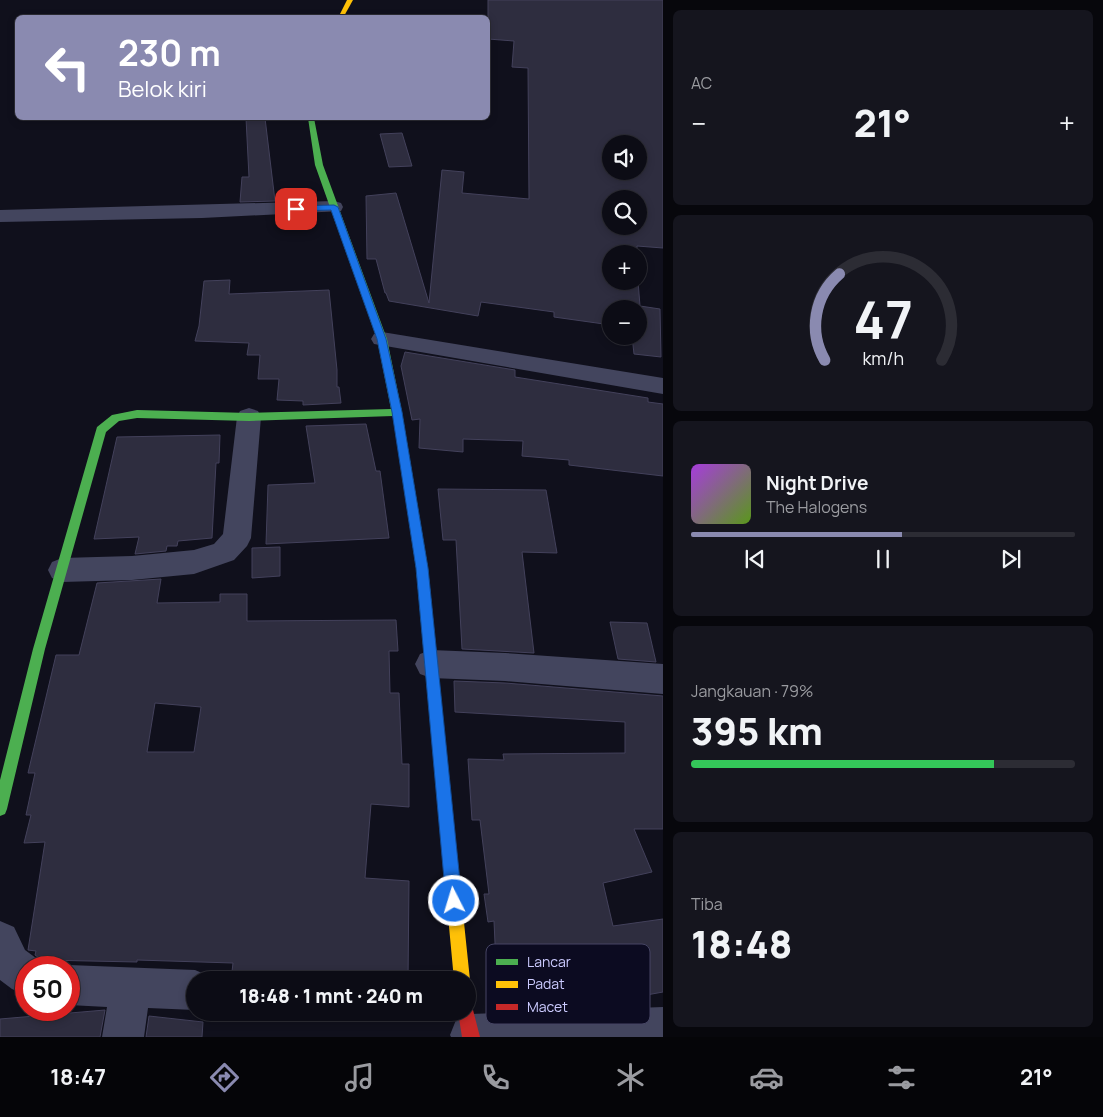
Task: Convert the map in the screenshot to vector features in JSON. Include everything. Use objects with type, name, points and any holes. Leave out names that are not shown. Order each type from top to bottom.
[{"type":"main road","points":[[342,15],[350,0]]},
{"type":"main road","points":[[311,120],[318,165],[382,339],[397,412],[422,568],[461,971]]},
{"type":"main road","points":[[0,809],[39,649],[101,430],[110,421],[137,414],[249,417],[397,412]]},
{"type":"street","points":[[0,216],[334,207]]},
{"type":"street","points":[[382,339],[663,386]]},
{"type":"street","points":[[62,570],[132,568],[194,562],[224,552],[237,538],[249,417]]},
{"type":"street","points":[[431,664],[505,667],[663,679]]},
{"type":"street","points":[[0,941],[11,964],[15,967]]},
{"type":"street","points":[[80,986],[186,990]]},
{"type":"street","points":[[123,1037],[132,988]]},
{"type":"street","points":[[470,1028],[663,1028]]},
{"type":"building","points":[[488,0],[663,0],[663,248],[647,247],[647,245],[602,245],[602,290],[639,290],[640,300],[602,300],[602,324],[554,317],[554,312],[481,302],[478,316],[389,301],[376,259],[367,259],[366,196],[396,193],[429,303],[442,170],[464,172],[462,193],[529,199],[528,68],[512,67],[514,41],[490,39]]},
{"type":"building","points":[[246,120],[265,120],[275,201],[240,202],[242,177],[249,177]]},
{"type":"building","points":[[402,133],[412,166],[389,167],[380,134]]},
{"type":"building","points":[[230,280],[229,294],[329,290],[337,387],[339,387],[341,403],[303,405],[303,401],[277,400],[279,379],[258,379],[260,355],[247,355],[249,343],[195,341],[199,326],[204,281]]},
{"type":"building","points":[[647,307],[660,309],[661,357],[634,354],[633,345],[647,345]]},
{"type":"building","points":[[405,352],[515,370],[515,377],[648,398],[648,402],[663,404],[663,476],[569,465],[569,460],[522,456],[523,441],[463,439],[463,452],[419,448],[420,419],[412,420],[401,366]]},
{"type":"building","points":[[366,424],[376,471],[380,471],[389,538],[266,544],[268,485],[315,483],[306,426]]},
{"type":"building","points":[[220,435],[219,463],[216,463],[212,538],[178,541],[177,546],[167,546],[166,551],[135,554],[139,537],[94,539],[117,437]]},
{"type":"building","points":[[438,489],[546,490],[557,553],[522,552],[534,653],[462,649],[456,540],[443,540]]},
{"type":"building","points":[[280,547],[280,576],[252,578],[252,548]]},
{"type":"building","points":[[161,579],[157,603],[220,602],[220,594],[247,594],[247,621],[396,620],[398,651],[389,651],[390,693],[399,693],[402,764],[409,764],[409,807],[371,804],[365,878],[409,881],[408,971],[232,971],[233,963],[137,960],[137,962],[80,961],[80,956],[36,956],[36,951],[28,950],[45,842],[24,843],[31,815],[26,815],[35,773],[28,773],[56,655],[79,655],[97,583]],"holes":[[[155,703],[201,707],[194,752],[147,752]]]},
{"type":"building","points":[[610,622],[647,623],[656,662],[618,659]]},
{"type":"building","points":[[454,681],[505,683],[663,696],[663,829],[634,829],[652,872],[603,883],[613,926],[663,919],[663,992],[650,994],[650,944],[495,944],[494,921],[488,922],[484,894],[489,894],[480,820],[472,820],[468,759],[504,760],[503,754],[625,753],[625,722],[455,712]]},
{"type":"building","points":[[105,1010],[100,1037],[0,1037],[0,1019],[15,1018],[15,1021],[80,1021],[80,1012]]},
{"type":"building","points":[[149,1016],[203,1022],[202,1037],[146,1037]]},
{"type":"traffic: fast","points":[[311,120],[319,165],[382,339],[397,412],[422,568],[444,798]]},
{"type":"traffic: fast","points":[[0,809],[39,649],[101,430],[116,418],[137,414],[249,417],[397,412]]},
{"type":"traffic: slow","points":[[342,15],[350,0]]},
{"type":"traffic: slow","points":[[444,798],[461,971]]},
{"type":"traffic: jam","points":[[468,1021],[471,1037]]},
{"type":"route","points":[[296,209],[334,207],[382,339],[397,412],[422,568],[454,901]]}]
